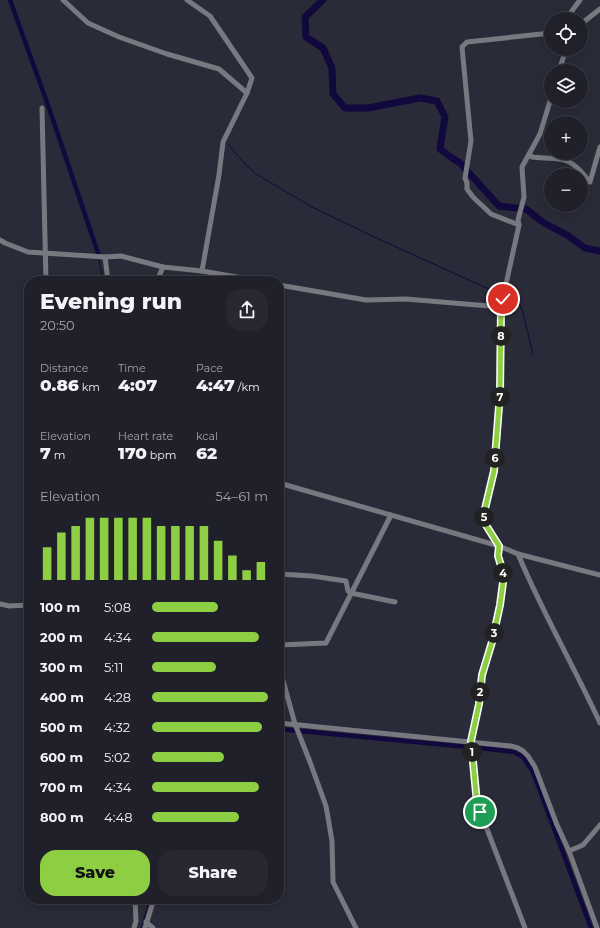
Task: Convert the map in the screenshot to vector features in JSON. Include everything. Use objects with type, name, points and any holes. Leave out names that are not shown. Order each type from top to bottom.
[{"type":"street","points":[[63,0],[88,23],[119,37],[167,54],[219,69],[247,93]]},
{"type":"street","points":[[187,0],[210,16],[252,78],[247,93],[223,142],[219,175],[202,271]]},
{"type":"street","points":[[571,12],[580,0]]},
{"type":"street","points":[[588,18],[600,9]]},
{"type":"street","points":[[519,223],[491,214],[473,197],[467,189],[465,178],[466,165],[471,141],[462,48],[467,42],[544,34]]},
{"type":"street","points":[[42,108],[46,276]]},
{"type":"street","points":[[525,928],[477,803],[471,742],[479,704],[482,675],[492,642],[500,605],[504,575],[498,556],[499,546],[484,522],[484,513],[494,471],[498,424],[500,393],[501,307],[524,197],[522,167],[540,134],[548,108]]},
{"type":"street","points":[[529,154],[532,157],[565,160],[571,162],[590,182],[600,147]]},
{"type":"street","points":[[0,240],[28,252],[101,257],[122,256],[163,268],[202,271],[231,276]]},
{"type":"street","points":[[101,257],[107,276]]},
{"type":"street","points":[[159,276],[163,268]]},
{"type":"street","points":[[284,286],[366,300],[406,299],[501,307]]},
{"type":"street","points":[[284,484],[499,546],[518,554],[600,575]]},
{"type":"street","points":[[284,646],[326,643],[391,515]]},
{"type":"street","points":[[518,554],[529,580],[576,671],[600,723]]},
{"type":"street","points":[[284,574],[312,576],[346,581],[348,591],[351,593],[396,602]]},
{"type":"street","points":[[0,604],[10,606],[24,605]]},
{"type":"street","points":[[284,684],[295,724],[326,806],[332,841],[333,882],[356,928]]},
{"type":"street","points":[[284,723],[511,746],[518,748],[528,756],[535,767],[557,826],[569,851],[597,928]]},
{"type":"street","points":[[569,851],[583,845],[600,825]]},
{"type":"street","points":[[134,928],[136,921],[135,904]]},
{"type":"street","points":[[152,904],[146,925],[153,928]]},
{"type":"waterway","points":[[10,0],[48,105],[98,253]]},
{"type":"waterway","points":[[323,0],[305,17],[306,37],[323,48],[332,68],[333,94],[345,108],[368,108],[420,98],[437,101],[445,117],[440,149],[460,163],[499,206],[526,209],[544,223],[567,235],[585,248],[600,251]]},
{"type":"waterway","points":[[228,144],[244,163],[256,174],[312,207],[502,295]]},
{"type":"waterway","points":[[99,259],[102,276]]},
{"type":"waterway","points":[[504,297],[519,304],[522,309],[533,354]]},
{"type":"waterway","points":[[284,729],[488,749],[514,752],[523,757],[533,772],[591,928]]},
{"type":"waterway","points":[[141,928],[148,904]]},
{"type":"route","points":[[480,812],[477,803],[471,741],[479,704],[482,675],[492,642],[500,605],[504,575],[498,556],[499,546],[484,522],[484,513],[494,471],[500,393],[501,307],[503,299]]}]
